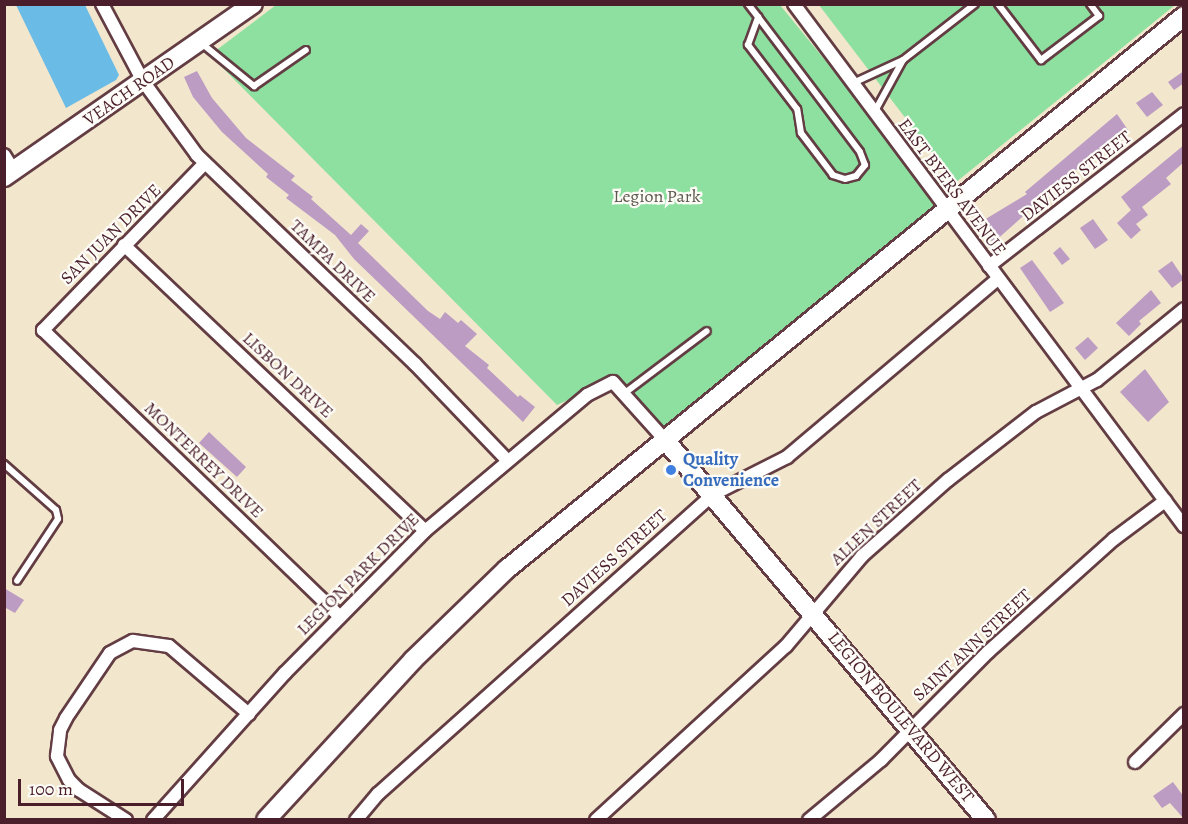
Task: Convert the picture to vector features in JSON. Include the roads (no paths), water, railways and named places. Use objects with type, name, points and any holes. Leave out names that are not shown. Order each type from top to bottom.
[{"type":"street","name":"TAMPA DRIVE","points":[[102,4],[143,81],[178,133],[205,164],[415,364],[507,460]]},
{"type":"street","name":"VEACH ROAD","points":[[10,174],[200,42],[235,10],[254,4]]},
{"type":"street","name":"EAST BYERS AVENUE","points":[[794,4],[1184,526]]},
{"type":"street","points":[[266,819],[352,724],[460,614],[556,527],[948,211],[1184,16]]},
{"type":"street","name":"DAVIESS STREET","points":[[989,266],[1184,114]]},
{"type":"street","points":[[4,155],[10,174]]},
{"type":"street","name":"SAN JUAN DRIVE","points":[[43,330],[205,164]]},
{"type":"street","name":"LISBON DRIVE","points":[[124,245],[425,531]]},
{"type":"street","name":"DAVIESS STREET","points":[[356,819],[378,794],[712,495],[787,457],[998,279]]},
{"type":"street","name":"ALLEN STREET","points":[[596,819],[786,646],[815,615],[862,556],[948,480],[1036,412],[1083,389],[1184,309]]},
{"type":"street","name":"MONTERREY DRIVE","points":[[43,330],[339,617]]},
{"type":"street","name":"LEGION PARK DRIVE","points":[[153,819],[339,617],[425,531],[587,394],[613,382],[626,392]]},
{"type":"street","points":[[626,392],[665,440]]},
{"type":"street","name":"LEGION BOULEVARD WEST","points":[[665,440],[986,819]]},
{"type":"street","name":"SAINT ANN STREET","points":[[809,819],[858,781],[988,652],[1114,539],[1169,506],[1184,502]]},
{"type":"street","points":[[126,819],[79,790],[69,780],[57,756],[60,730],[66,718],[110,653],[133,641],[169,646],[249,714]]},
{"type":"street","points":[[1136,762],[1184,714]]},
{"type":"lane","points":[[748,4],[758,17],[860,152],[865,165],[856,176],[845,179],[833,175],[801,133],[797,109],[748,45],[758,17]]},
{"type":"lane","points":[[853,83],[903,60],[975,4]]},
{"type":"lane","points":[[998,4],[1041,60],[1099,16],[1090,4]]},
{"type":"lane","points":[[200,42],[254,86],[306,50]]},
{"type":"lane","points":[[874,112],[882,92],[903,60]]},
{"type":"lane","points":[[626,392],[707,331]]},
{"type":"lane","points":[[4,464],[56,510],[58,519],[17,581]]},
{"type":"water","points":[[16,5],[85,5],[119,75],[116,80],[66,108]]},
{"type":"place","name":"Quality Convenience","points":[[671,470]]},
{"type":"park label","name":"Legion Park","points":[[657,196]]}]
